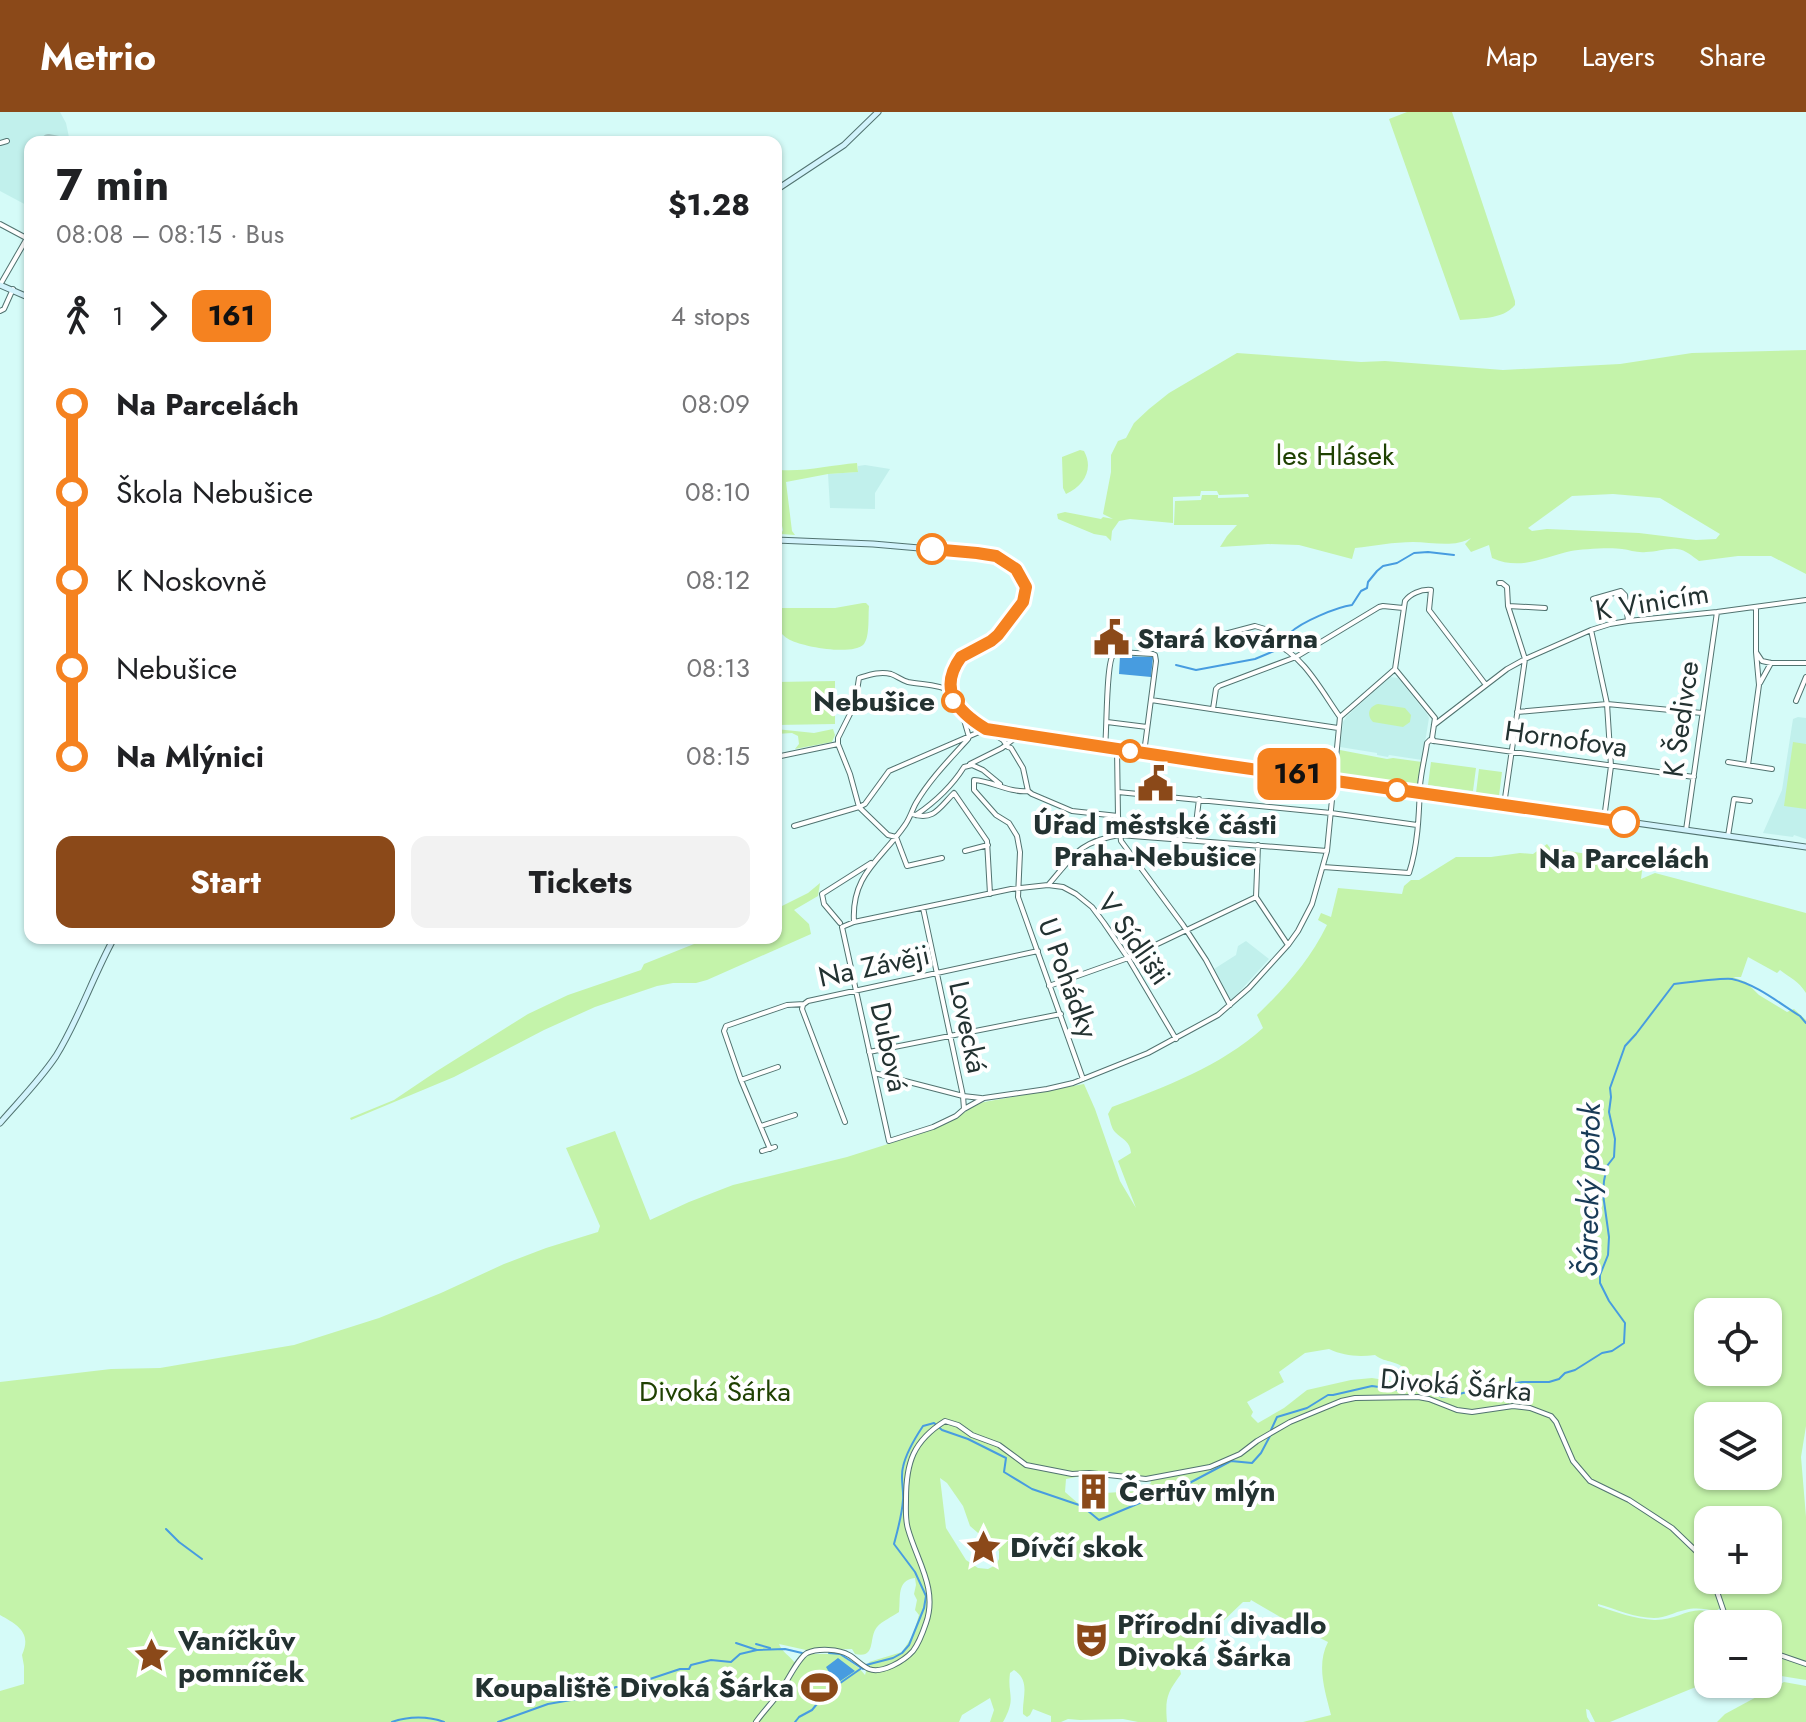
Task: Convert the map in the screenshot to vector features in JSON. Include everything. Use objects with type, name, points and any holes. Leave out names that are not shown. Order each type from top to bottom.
[{"type":"street","points":[[782,186],[844,145],[878,112]]},
{"type":"street","points":[[0,143],[7,141]]},
{"type":"street","points":[[0,224],[24,235]]},
{"type":"street","points":[[24,245],[0,285],[24,295]]},
{"type":"street","points":[[0,311],[4,309],[13,289]]},
{"type":"street","points":[[782,540],[977,553],[996,556],[1016,569],[1026,587],[1023,602],[998,635],[961,657],[951,691],[962,712],[1011,748],[1023,768],[1028,791]]},
{"type":"street","points":[[1499,583],[1507,587],[1508,606],[1525,659],[1504,805]]},
{"type":"street","points":[[874,1073],[963,1096],[984,1098],[1047,1089],[1083,1079],[1176,1039],[1218,1015],[1288,945],[1312,904],[1327,851],[1340,717],[1395,669],[1403,608],[1409,595],[1431,590],[1429,610],[1486,685]]},
{"type":"street","points":[[1593,599],[1621,591],[1625,595],[1628,621]]},
{"type":"street","name":"K Vinicím","points":[[1434,725],[1525,659],[1591,630],[1628,621],[1806,600]]},
{"type":"street","points":[[1508,606],[1545,608]]},
{"type":"street","points":[[1213,709],[1219,686],[1296,657],[1379,607],[1403,608]]},
{"type":"street","points":[[1748,765],[1759,685],[1756,608]]},
{"type":"street","name":"K Šedivce","points":[[1686,830],[1717,612]]},
{"type":"street","points":[[1221,635],[1255,626],[1265,629],[1273,643],[1296,657],[1340,717]]},
{"type":"street","points":[[1591,630],[1607,704],[1611,766],[1604,819]]},
{"type":"street","points":[[1105,747],[1111,663],[1116,652],[1155,655],[1144,753]]},
{"type":"street","points":[[1756,652],[1762,661],[1771,663],[1806,663]]},
{"type":"street","points":[[1759,685],[1771,663]]},
{"type":"street","points":[[1323,867],[1409,873],[1427,743],[1434,741],[1435,718],[1395,669]]},
{"type":"street","points":[[896,837],[888,835],[859,807],[838,744],[855,704],[859,678],[889,673],[902,680],[951,691]]},
{"type":"street","points":[[1796,701],[1806,677]]},
{"type":"street","points":[[1150,700],[1338,728]]},
{"type":"street","points":[[1517,712],[1607,704],[1703,713]]},
{"type":"street","points":[[962,712],[969,737]]},
{"type":"street","points":[[1107,722],[1147,727]]},
{"type":"street","points":[[794,826],[865,804],[889,771],[986,729],[1806,847]]},
{"type":"street","points":[[1019,735],[1002,748],[964,767],[957,779],[928,807],[914,814],[873,862],[854,898],[854,922],[1048,885],[1080,849],[1119,835],[1327,851]]},
{"type":"street","points":[[914,814],[915,804],[969,737]]},
{"type":"street","name":"Hornofova","points":[[1434,741],[1694,777]]},
{"type":"street","points":[[782,756],[838,744]]},
{"type":"street","points":[[1117,749],[1119,835],[1206,960],[1230,1005]]},
{"type":"street","points":[[1728,762],[1772,769]]},
{"type":"street","points":[[964,767],[972,765],[983,770],[1002,786]]},
{"type":"street","points":[[1017,889],[1020,852],[1017,836],[1009,823],[996,815],[974,790],[974,780],[992,782],[1019,792],[1028,791],[1072,811],[1118,816]]},
{"type":"street","points":[[1118,792],[1331,813],[1417,825]]},
{"type":"street","points":[[914,814],[924,817],[932,815],[954,793],[988,845],[990,894]]},
{"type":"street","points":[[1194,840],[1199,799]]},
{"type":"street","points":[[1728,836],[1734,799],[1750,801]]},
{"type":"street","points":[[896,837],[908,867],[942,858]]},
{"type":"street","points":[[965,851],[988,845]]},
{"type":"street","points":[[1258,845],[1256,897],[1288,945]]},
{"type":"street","points":[[840,923],[824,904],[822,894],[873,862]]},
{"type":"street","name":"V Sídlišti","points":[[1048,885],[1063,887],[1092,907],[1128,958],[1176,1039]]},
{"type":"street","name":"U Pohádky","points":[[1017,889],[1083,1079]]},
{"type":"street","points":[[1049,986],[1128,958],[1256,897]]},
{"type":"street","name":"Lovecká","points":[[923,907],[964,1109]]},
{"type":"street","name":"Dubová","points":[[854,922],[842,929],[889,1141],[933,1127],[964,1109]]},
{"type":"street","points":[[0,1123],[56,1055],[111,944]]},
{"type":"street","name":"Na Závěji","points":[[741,1080],[724,1031],[726,1026],[787,1005],[804,1004],[1038,951]]},
{"type":"street","points":[[804,1004],[802,1009],[845,1122]]},
{"type":"street","points":[[869,1052],[1061,1014]]},
{"type":"street","points":[[762,1151],[772,1148],[741,1080],[778,1067]]},
{"type":"street","points":[[964,1109],[984,1098]]},
{"type":"street","points":[[761,1126],[795,1115]]},
{"type":"street","name":"Divoká Šárka","points":[[756,1722],[808,1653],[843,1652],[874,1670],[886,1668],[914,1649],[927,1620],[930,1591],[908,1530],[906,1479],[916,1447],[945,1421],[999,1445],[1026,1465],[1072,1474],[1146,1479],[1210,1467],[1240,1454],[1290,1422],[1355,1398],[1418,1397],[1472,1412],[1513,1406],[1530,1408],[1551,1416],[1556,1422],[1573,1461],[1590,1481],[1651,1512],[1694,1549]]},
{"type":"street","points":[[1782,1657],[1806,1664]]},
{"type":"shaded area","points":[[0,112],[60,112],[69,136],[24,136],[24,204],[0,191]]},
{"type":"shaded area","points":[[858,466],[890,469],[875,493],[875,509],[830,508],[828,474],[858,472]]},
{"type":"shaded area","points":[[1390,677],[1398,678],[1429,718],[1422,760],[1340,747],[1343,722],[1347,716]]},
{"type":"shaded area","points":[[1806,718],[1806,839],[1763,833],[1782,790],[1793,719]]},
{"type":"shaded area","points":[[1246,941],[1269,959],[1231,1001],[1214,969],[1236,955],[1238,946]]},
{"type":"green space","points":[[1407,112],[1452,112],[1515,301],[1510,310],[1490,317],[1460,320],[1389,119]]},
{"type":"green space","name":"les Hlásek","points":[[1806,350],[1806,574],[1771,556],[1699,561],[1673,549],[1643,552],[1604,548],[1571,551],[1532,562],[1503,562],[1492,558],[1489,545],[1471,552],[1465,544],[1471,538],[1450,544],[1406,542],[1355,548],[1352,559],[1299,545],[1220,547],[1237,525],[1174,525],[1175,501],[1201,500],[1202,495],[1249,497],[1248,494],[1219,495],[1217,491],[1201,491],[1200,496],[1173,497],[1173,523],[1130,519],[1119,521],[1112,531],[1111,541],[1106,536],[1058,519],[1057,514],[1065,512],[1113,519],[1103,514],[1111,455],[1118,441],[1126,438],[1134,423],[1169,393],[1237,353],[1503,370],[1620,364],[1692,353]],"holes":[[[1613,494],[1660,498],[1720,534],[1716,539],[1696,540],[1639,533],[1532,531],[1528,528],[1572,496]]]},
{"type":"green space","points":[[1080,450],[1087,458],[1086,476],[1066,494],[1062,457]]},
{"type":"green space","points":[[857,463],[858,472],[786,482],[795,535],[782,534],[782,470]]},
{"type":"green space","points":[[866,603],[869,606],[864,644],[858,648],[828,649],[797,643],[782,634],[782,608],[835,608]]},
{"type":"green space","points":[[835,681],[835,724],[782,725],[782,682]]},
{"type":"green space","points":[[1378,704],[1405,708],[1411,715],[1410,722],[1403,727],[1373,722],[1370,711]]},
{"type":"green space","points":[[833,729],[835,735],[832,742],[795,749],[799,744],[798,736],[782,734],[782,730],[814,733]]},
{"type":"green space","points":[[1793,742],[1806,744],[1806,809],[1784,806]]},
{"type":"green space","points":[[1340,750],[1422,762],[1418,788],[1337,776]]},
{"type":"green space","points":[[1431,762],[1476,768],[1473,791],[1428,785]]},
{"type":"green space","points":[[1479,769],[1502,772],[1499,796],[1476,793]]},
{"type":"green space","name":"Divoká Šárka","points":[[1547,844],[1550,848],[1643,863],[1641,879],[1655,873],[1806,913],[1806,993],[1780,970],[1777,973],[1748,957],[1741,977],[1733,977],[1746,982],[1759,995],[1787,1012],[1794,1009],[1806,1020],[1806,1426],[1801,1457],[1806,1517],[1806,1662],[1782,1654],[1782,1610],[1724,1610],[1718,1594],[1782,1594],[1782,1506],[1694,1506],[1694,1594],[1716,1594],[1720,1608],[1693,1609],[1647,1618],[1598,1606],[1626,1615],[1654,1620],[1694,1611],[1694,1688],[1610,1722],[1595,1722],[1586,1709],[1590,1722],[1303,1722],[1331,1715],[1322,1669],[1328,1642],[1251,1600],[1243,1602],[1174,1668],[1181,1674],[1168,1696],[1167,1722],[1068,1719],[1051,1722],[1051,1716],[1033,1709],[1027,1717],[1023,1714],[1024,1684],[1014,1670],[1010,1673],[1009,1681],[1010,1707],[1003,1722],[990,1722],[994,1710],[990,1698],[962,1715],[959,1722],[759,1722],[810,1654],[839,1654],[865,1675],[869,1662],[902,1652],[913,1635],[919,1615],[915,1610],[915,1578],[902,1586],[899,1612],[877,1627],[869,1651],[862,1655],[855,1654],[852,1649],[806,1650],[779,1644],[795,1663],[754,1722],[0,1722],[0,1691],[24,1684],[22,1655],[25,1641],[22,1630],[0,1615],[0,1382],[111,1369],[160,1368],[294,1345],[379,1318],[504,1264],[598,1232],[600,1226],[566,1148],[615,1131],[650,1220],[733,1185],[847,1157],[910,1137],[954,1119],[984,1102],[1084,1084],[1120,1181],[1136,1208],[1118,1161],[1131,1153],[1128,1143],[1112,1128],[1108,1114],[1112,1107],[1211,1064],[1263,1028],[1257,1015],[1287,984],[1313,950],[1327,925],[1318,920],[1321,913],[1331,917],[1338,888],[1402,894],[1404,886],[1411,880],[1419,880],[1456,857],[1533,854]],"holes":[[[1329,1349],[1351,1355],[1375,1355],[1401,1366],[1410,1374],[1409,1379],[1351,1380],[1307,1390],[1258,1423],[1251,1416],[1253,1412],[1247,1402],[1284,1382],[1279,1372],[1305,1353]],[[1086,1475],[1125,1479],[1127,1475],[1149,1477],[1151,1483],[1136,1491],[1105,1493],[1098,1510],[1080,1505],[1065,1492],[1066,1479]],[[940,1478],[963,1506],[970,1526],[985,1539],[991,1539],[999,1551],[996,1565],[988,1569],[978,1568],[966,1560],[946,1528]]]},
{"type":"green space","points":[[820,883],[818,896],[794,910],[809,924],[811,934],[707,980],[657,986],[595,1007],[454,1077],[350,1118],[394,1100],[528,1014],[568,995],[641,970],[644,964],[694,944],[782,944],[782,906]]},
{"type":"green space","points":[[1782,1659],[1806,1665],[1806,1680],[1782,1676]]},
{"type":"green space","points":[[1782,1683],[1806,1686],[1806,1722],[1717,1722],[1725,1714],[1754,1698],[1782,1698]]},
{"type":"water","points":[[1120,656],[1153,657],[1151,677],[1119,674]]},
{"type":"water","name":"Koupaliště Divoká Šárka","points":[[838,1658],[855,1671],[836,1684],[826,1667]]},
{"type":"waterway","points":[[1282,644],[1302,624],[1352,605],[1383,566],[1397,563],[1414,553],[1454,555]]},
{"type":"waterway","points":[[1176,665],[1196,670],[1255,659],[1279,649]]},
{"type":"waterway","name":"Šárecký potok","points":[[1271,1430],[1277,1417],[1307,1408],[1328,1395],[1372,1386],[1400,1390],[1421,1385],[1442,1397],[1522,1382],[1549,1382],[1624,1343],[1625,1323],[1609,1301],[1600,1283],[1600,1275],[1608,1255],[1609,1237],[1604,1181],[1607,1166],[1614,1157],[1615,1139],[1609,1112],[1610,1088],[1625,1046],[1674,984],[1728,979],[1741,981],[1767,994],[1806,1023]]},
{"type":"waterway","name":"Šárecký potok","points":[[795,1722],[812,1710],[826,1693],[866,1665],[893,1658],[909,1645],[926,1596],[915,1572],[894,1544],[902,1506],[903,1467],[923,1426],[934,1423],[942,1430],[1006,1458],[1004,1472],[1032,1489],[1082,1506],[1099,1520],[1163,1497],[1231,1461],[1252,1463],[1270,1436]]},
{"type":"waterway","points":[[166,1529],[202,1559]]},
{"type":"waterway","points":[[736,1643],[757,1650]]},
{"type":"waterway","points":[[756,1644],[770,1648]]},
{"type":"waterway","points":[[498,1722],[548,1704],[588,1699],[622,1687],[626,1681],[647,1680],[711,1660],[731,1662],[740,1654],[757,1650],[785,1649],[802,1653]]},
{"type":"waterway","points":[[829,1653],[840,1654],[863,1669]]},
{"type":"waterway","points":[[392,1722],[418,1718],[444,1722]]},
{"type":"bus line","name":"161","points":[[932,549],[996,556],[1016,569],[1026,587],[1023,602],[998,635],[961,657],[952,680],[951,691],[958,708],[986,729],[1624,822]]},
{"type":"place","name":"Stará kovárna","points":[[1111,638]]},
{"type":"place","name":"Nebušice","points":[[953,701]]},
{"type":"place","name":"Úřad městské části Praha-Nebušice","points":[[1155,784]]},
{"type":"place","name":"Na Parcelách","points":[[1624,822]]},
{"type":"place","name":"Čertův mlýn","points":[[1093,1491]]},
{"type":"place","name":"Dívčí skok","points":[[984,1547]]},
{"type":"place","name":"Přírodní divadlo Divoká Šárka","points":[[1091,1640]]},
{"type":"place","name":"Vaníčkův pomníček","points":[[152,1656]]},
{"type":"place","name":"Koupaliště Divoká Šárka","points":[[820,1687]]}]
